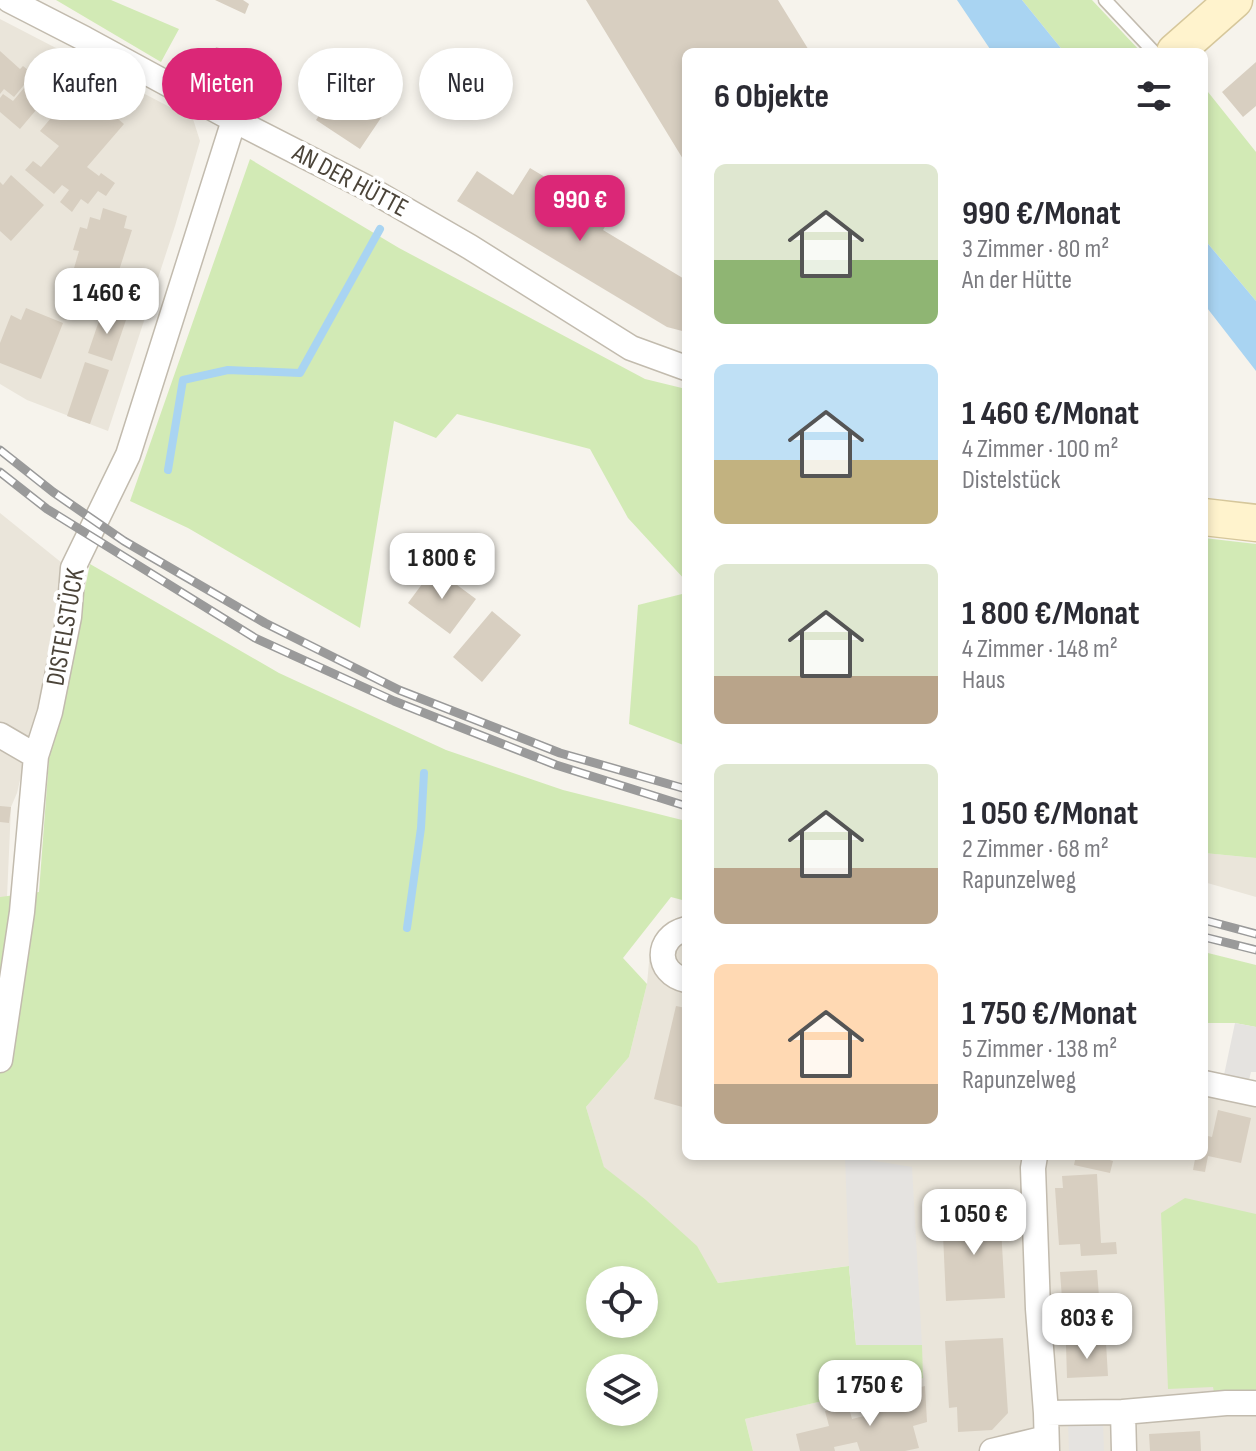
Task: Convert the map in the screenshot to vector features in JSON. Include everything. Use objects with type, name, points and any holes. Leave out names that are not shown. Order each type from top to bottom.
[{"type":"street","name":"AN DER HÜTTE","points":[[9,0],[162,81]]},
{"type":"street","points":[[1180,48],[1234,0]]},
{"type":"street","name":"AN DER HÜTTE","points":[[234,120],[373,191],[443,231],[631,348],[682,367]]},
{"type":"street","name":"DISTELSTÜCK","points":[[0,1060],[22,912],[36,756],[50,712],[69,617],[73,568],[128,455],[234,120]]},
{"type":"street","points":[[1208,517],[1256,523]]},
{"type":"street","points":[[0,735],[36,756]]},
{"type":"street","points":[[682,930],[669,938],[663,948],[663,959],[668,970],[682,979]]},
{"type":"street","points":[[1208,1084],[1256,1094]]},
{"type":"street","points":[[992,1451],[1046,1444],[1036,1264],[1034,1160]]},
{"type":"street","points":[[1046,1413],[1123,1412],[1256,1403]]},
{"type":"street","points":[[1123,1412],[1124,1451]]},
{"type":"lane","points":[[1105,0],[1150,48]]},
{"type":"shaded area","points":[[0,19],[56,48],[24,48],[24,120],[146,120],[146,95],[162,103],[162,120],[193,120],[200,141],[108,431],[27,400],[0,384]]},
{"type":"shaded area","points":[[0,513],[62,563],[58,620],[17,793],[11,807],[7,897],[0,897]]},
{"type":"shaded area","points":[[1208,853],[1256,858],[1256,897],[1208,883]]},
{"type":"shaded area","points":[[682,917],[682,1160],[1208,1160],[1208,1077],[1256,1086],[1256,1451],[753,1451],[745,1419],[922,1378],[848,1266],[718,1283],[696,1246],[645,1199],[604,1168],[586,1107],[629,1057],[647,984],[650,951],[657,932],[671,920]]},
{"type":"shaded area","points":[[1235,1023],[1256,1027],[1256,1072],[1251,1072],[1249,1080],[1224,1075]]},
{"type":"shaded area","points":[[845,1160],[869,1160],[912,1167],[922,1345],[856,1345]]},
{"type":"shaded area","points":[[1103,1422],[1104,1451],[1069,1451],[1068,1424]]},
{"type":"green space","points":[[56,0],[111,0],[179,29],[169,48],[162,48],[161,62],[146,53],[146,48],[137,48]]},
{"type":"green space","points":[[1022,0],[1092,0],[1137,48],[1061,48]]},
{"type":"green space","points":[[1208,92],[1256,152],[1256,301],[1208,244]]},
{"type":"green space","points":[[250,159],[399,248],[645,379],[682,388],[682,577],[628,518],[590,449],[457,414],[436,438],[394,421],[360,628],[188,528],[130,501]]},
{"type":"green space","points":[[1208,538],[1256,544],[1256,858],[1208,853]]},
{"type":"green space","points":[[90,564],[279,673],[446,750],[563,790],[682,820],[682,900],[671,897],[623,958],[647,984],[629,1057],[586,1107],[604,1167],[697,1246],[718,1283],[849,1266],[856,1344],[922,1345],[923,1378],[745,1419],[753,1451],[0,1451],[0,897],[39,892],[49,759]]},
{"type":"green space","points":[[682,594],[682,744],[629,724],[638,605]]},
{"type":"green space","points":[[1208,953],[1256,965],[1256,1027],[1208,1023]]},
{"type":"green space","points":[[1185,1198],[1256,1214],[1256,1390],[1214,1392],[1213,1387],[1168,1389],[1161,1213]]},
{"type":"water","points":[[957,0],[1022,0],[1061,48],[989,48]]},
{"type":"water","points":[[1208,244],[1256,301],[1256,371],[1208,309]]},
{"type":"building","points":[[215,0],[243,0],[249,4],[245,14]]},
{"type":"building","points":[[586,0],[778,0],[808,48],[682,48],[682,157]]},
{"type":"building","points":[[0,51],[20,69],[24,67],[24,85],[14,97],[4,89],[0,94]]},
{"type":"building","points":[[1256,62],[1256,106],[1243,117],[1222,92]]},
{"type":"building","points":[[24,88],[24,120],[28,120],[20,129],[0,112],[3,94],[13,101]]},
{"type":"building","points":[[49,120],[119,120],[124,124],[87,167],[115,183],[106,196],[98,191],[88,204],[81,199],[72,212],[60,202],[69,190],[62,185],[54,194],[25,170],[33,161],[41,167],[59,146],[40,131]]},
{"type":"building","points":[[316,120],[380,120],[360,149]]},
{"type":"building","points":[[530,168],[611,217],[603,230],[682,278],[682,331],[667,327],[457,201],[477,171],[513,195]]},
{"type":"building","points":[[11,175],[44,205],[11,241],[0,231],[0,182],[3,185]]},
{"type":"building","points":[[103,208],[127,216],[124,228],[132,230],[106,311],[80,303],[84,291],[62,284],[66,273],[72,275],[79,251],[73,250],[80,227],[87,229],[90,217],[100,220]]},
{"type":"building","points":[[26,308],[63,323],[41,379],[0,363],[0,343],[11,315],[21,320]]},
{"type":"building","points":[[102,312],[126,320],[112,361],[88,353]]},
{"type":"building","points":[[85,362],[109,370],[90,424],[67,416]]},
{"type":"building","points":[[434,568],[476,599],[450,634],[408,603]]},
{"type":"building","points":[[492,611],[521,635],[482,682],[453,657]]},
{"type":"building","points":[[0,806],[11,807],[9,823],[0,822]]},
{"type":"building","points":[[676,1006],[682,1007],[682,1107],[654,1099]]},
{"type":"building","points":[[1218,1110],[1251,1118],[1241,1163],[1208,1156],[1208,1136],[1212,1137]]},
{"type":"building","points":[[1075,1160],[1113,1161],[1110,1173],[1074,1165]]},
{"type":"building","points":[[1195,1160],[1207,1160],[1205,1172],[1193,1170]]},
{"type":"building","points":[[1097,1174],[1101,1243],[1116,1242],[1117,1254],[1081,1256],[1080,1244],[1059,1245],[1055,1188],[1063,1188],[1062,1176]]},
{"type":"building","points":[[1000,1210],[1005,1298],[946,1301],[943,1234],[951,1234],[950,1213]]},
{"type":"building","points":[[1097,1270],[1100,1310],[1063,1312],[1060,1272]]},
{"type":"building","points":[[1118,1318],[1118,1329],[1080,1331],[1080,1319]]},
{"type":"building","points":[[1003,1338],[1008,1413],[992,1430],[958,1432],[957,1407],[949,1408],[945,1341]]},
{"type":"building","points":[[1106,1343],[1108,1376],[1067,1378],[1066,1345]]},
{"type":"building","points":[[925,1386],[927,1422],[913,1426],[919,1448],[860,1451],[857,1442],[834,1447],[835,1451],[800,1451],[796,1434],[829,1426],[825,1411],[848,1405],[852,1419],[908,1405],[904,1391]]},
{"type":"building","points":[[1200,1431],[1201,1451],[1150,1451],[1149,1434]]},
{"type":"waterway","points":[[168,470],[183,380],[228,370],[300,373],[380,229]]},
{"type":"waterway","points":[[407,928],[421,828],[424,773]]},
{"type":"railway","points":[[0,450],[53,492],[124,541],[265,623],[399,690],[560,753],[682,788]]},
{"type":"railway","points":[[0,472],[47,509],[255,638],[394,701],[556,765],[682,805]]},
{"type":"railway","points":[[1208,921],[1256,934]]},
{"type":"railway","points":[[1208,938],[1256,950]]}]
